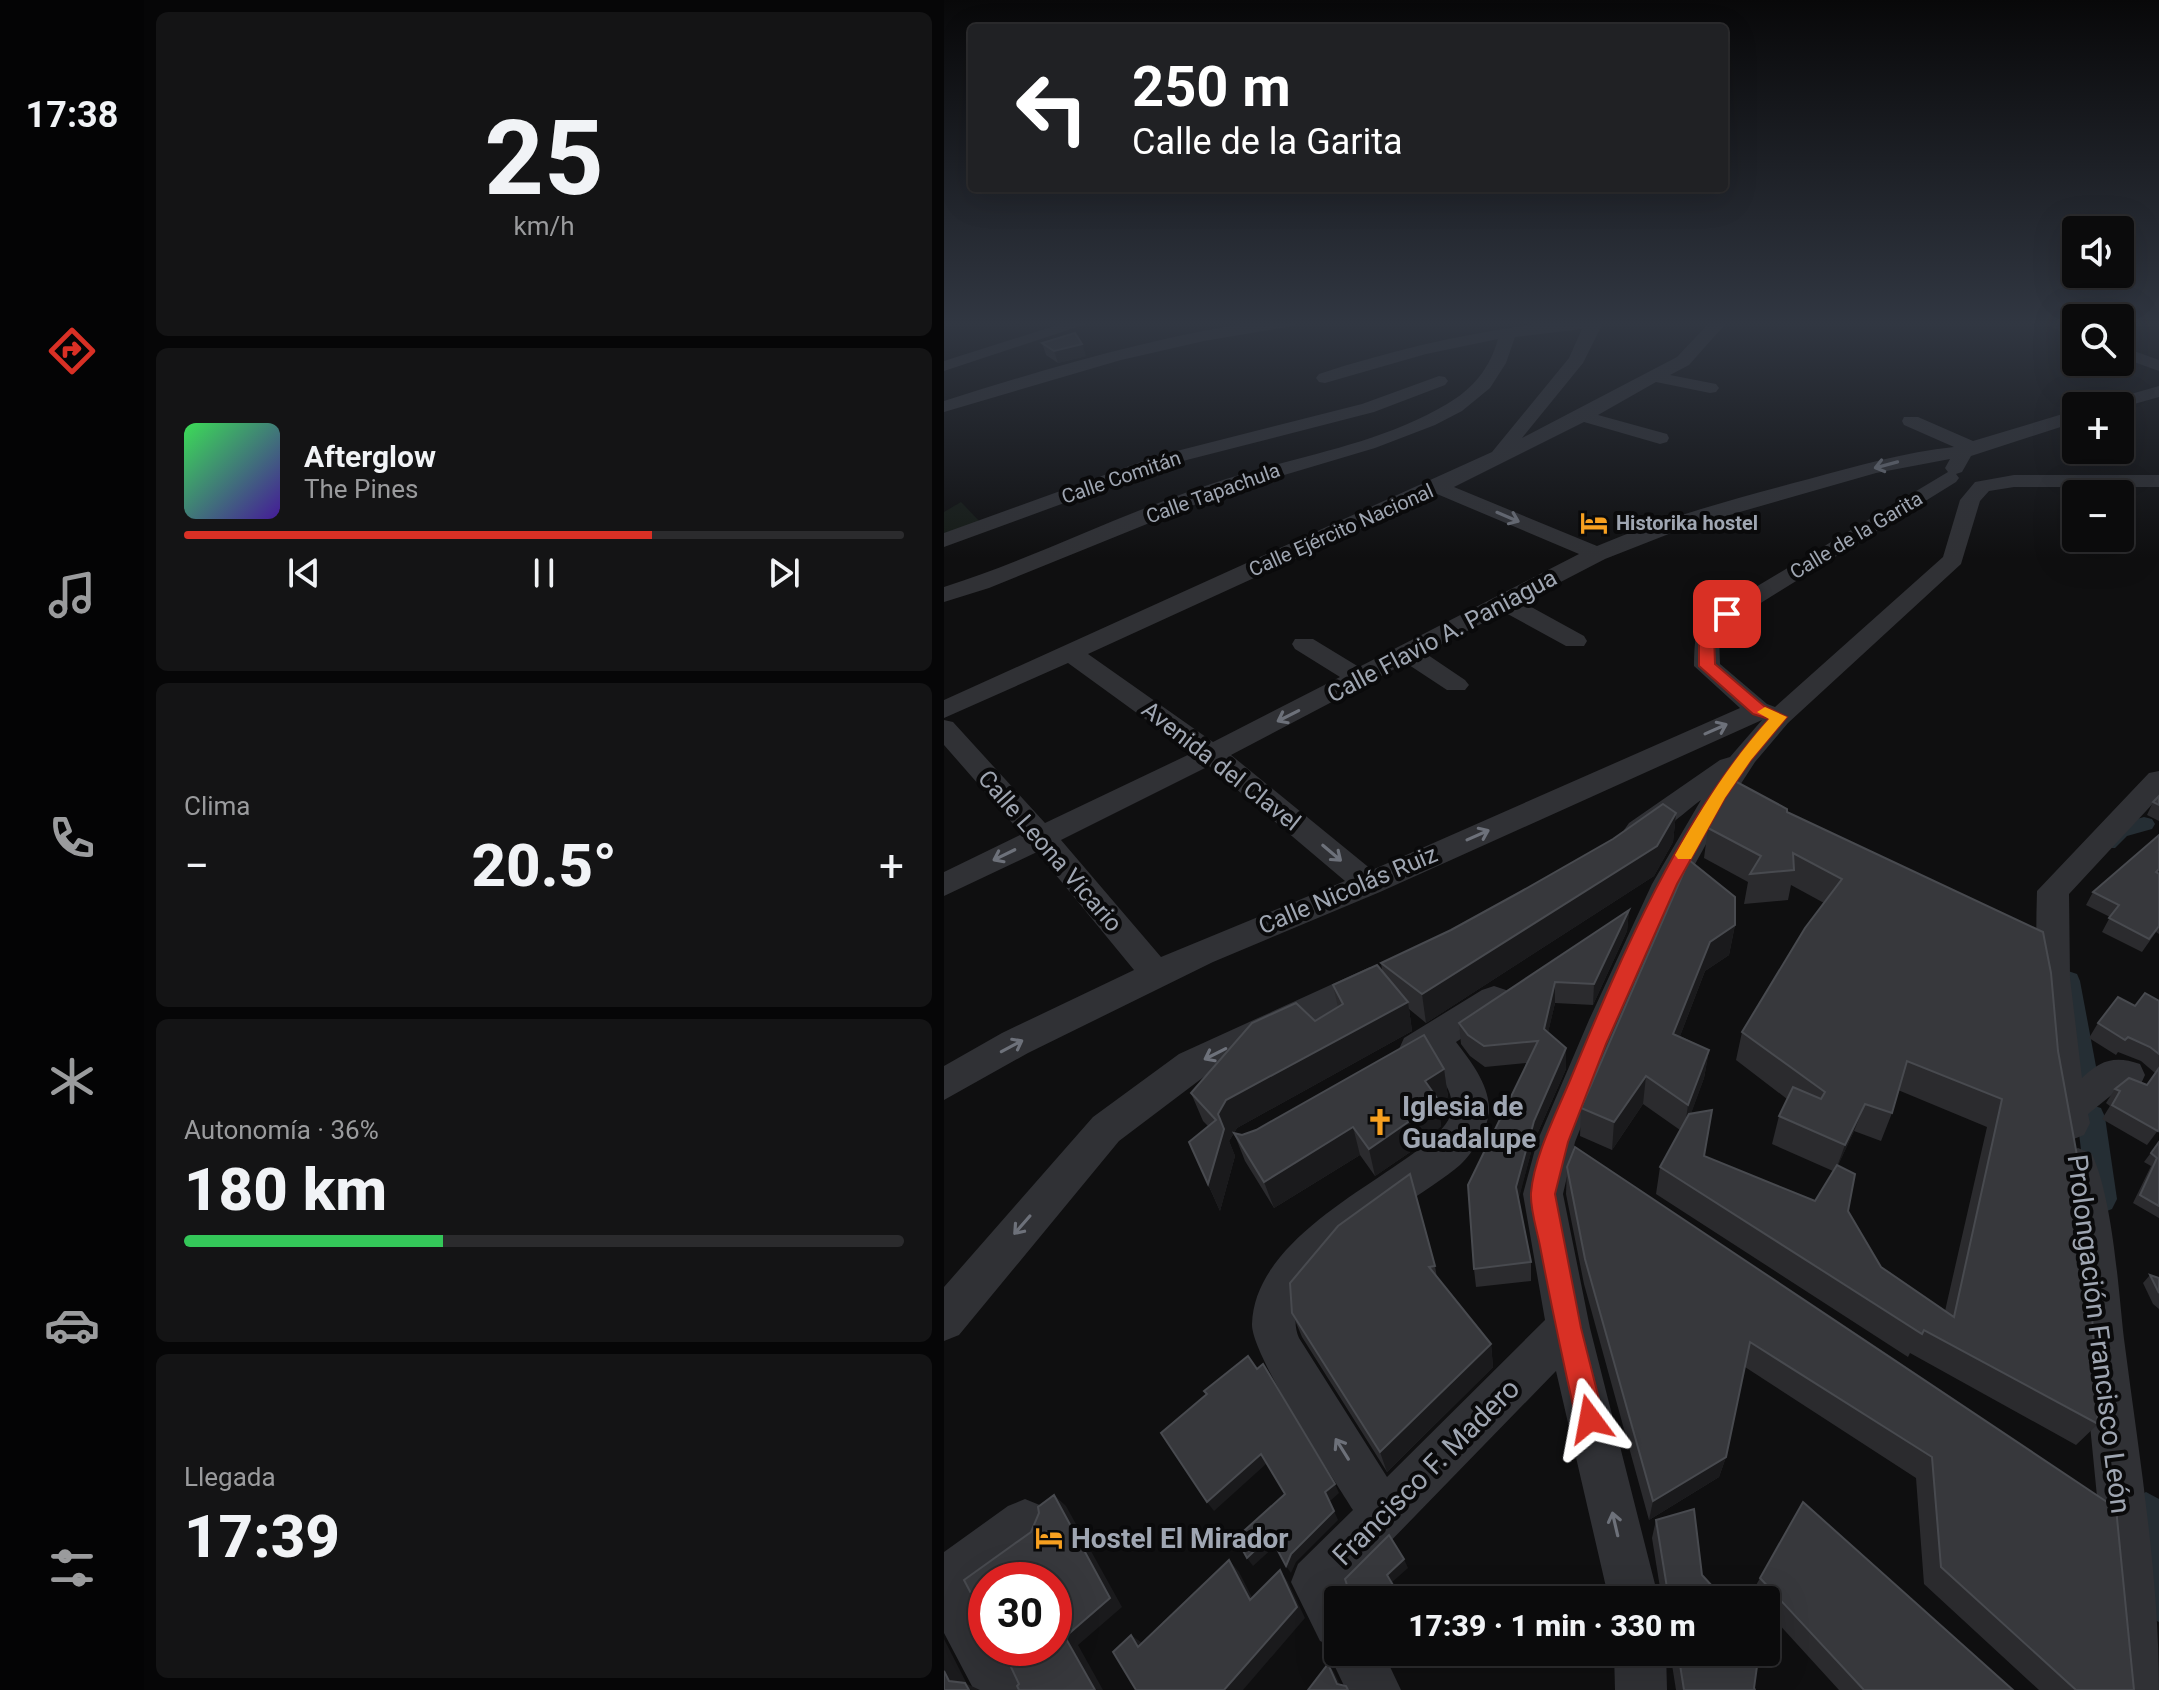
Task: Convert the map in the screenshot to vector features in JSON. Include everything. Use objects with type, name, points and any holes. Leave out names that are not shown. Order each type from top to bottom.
[{"type":"street","name":"Calle Comitán","points":[[944,540],[1164,460],[1389,400]]},
{"type":"street","name":"Calle Tapachula","points":[[944,595],[1235,482],[1368,444],[1437,416],[1462,400]]},
{"type":"street","points":[[1495,458],[1543,400]]},
{"type":"street","name":"Calle Ejército Nacional","points":[[944,710],[1437,487],[1612,400]]},
{"type":"street","points":[[1582,416],[1660,438]]},
{"type":"street","points":[[1911,421],[1967,450],[2062,420]]},
{"type":"street","name":"Calle de la Garita","points":[[1769,713],[1707,666],[1707,634],[1727,614],[1949,478],[1967,450]]},
{"type":"street","name":"Calle Flavio A. Paniagua","points":[[944,885],[1212,754],[1597,554],[1646,532],[1693,516],[1923,455],[1967,450]]},
{"type":"street","name":"Calle de la Garita","points":[[1949,478],[1970,500]]},
{"type":"street","points":[[1631,1586],[1568,1328],[1543,1194],[1556,1142],[1600,1033],[1668,884],[1769,713],[1953,559],[1970,500],[1982,486],[2014,481],[2159,481]]},
{"type":"street","points":[[1437,487],[1597,554]]},
{"type":"street","points":[[1033,508],[1078,544]]},
{"type":"street","points":[[1506,603],[1575,641]]},
{"type":"street","points":[[1304,644],[1360,679]]},
{"type":"street","name":"Avenida del Clavel","points":[[1070,653],[1212,754],[1369,884]]},
{"type":"street","points":[[1409,654],[1456,685]]},
{"type":"street","name":"Calle Nicolás Ruiz","points":[[944,1084],[1015,1043],[1156,974],[1299,910],[1369,884],[1769,713]]},
{"type":"street","name":"Calle Leona Vicario","points":[[944,728],[1156,974]]},
{"type":"street","points":[[1611,850],[1745,756]]},
{"type":"street","name":"Prolongación Francisco León","points":[[2142,1690],[2092,1242],[2068,1107],[2051,939],[2053,891],[2144,815],[2159,780]]},
{"type":"street","points":[[1618,918],[1668,884]]},
{"type":"street","points":[[944,1320],[1106,1129],[1192,1065],[1400,967]]},
{"type":"street","points":[[1388,1066],[1517,985]]},
{"type":"street","points":[[1383,1515],[1283,1353],[1273,1324],[1281,1297],[1296,1267],[1317,1244],[1446,1153],[1463,1137],[1473,1103],[1468,1089],[1434,1039]]},
{"type":"street","points":[[2068,1107],[2093,1091],[2106,1076],[2118,1073],[2127,1075]]},
{"type":"street","name":"Francisco F. Madero","points":[[1324,1597],[1316,1582],[1568,1328]]},
{"type":"street","points":[[1002,1690],[944,1579],[965,1568],[1025,1523]]},
{"type":"street","points":[[1362,1666],[1375,1690]]},
{"type":"street","points":[[1640,1666],[1641,1690]]},
{"type":"shaded area","points":[[961,502],[982,524],[944,537],[944,512]]},
{"type":"building","points":[[1733,780],[1787,809],[1787,812],[2043,932],[2051,973],[2058,1051],[2086,1205],[2079,1218],[2087,1223],[2098,1424],[1924,1330],[1922,1334],[1660,1167],[1689,1114],[1712,1110],[1704,1156],[1815,1201],[1837,1165],[1855,1174],[1848,1211],[1881,1267],[1954,1317],[2002,1099],[1907,1061],[1892,1113],[1865,1104],[1845,1145],[1779,1116],[1793,1087],[1821,1099],[1825,1092],[1742,1032],[1805,928],[1842,879],[1793,853],[1794,870],[1750,874],[1761,856],[1708,828]]},
{"type":"building","points":[[1663,804],[1676,813],[1657,846],[1422,994],[1381,963],[1451,930],[1522,891],[1613,839]]},
{"type":"building","points":[[2159,835],[2159,869],[2156,872],[2159,874],[2159,926],[2149,939],[2109,918],[2119,905],[2093,892]]},
{"type":"building","points":[[1689,860],[1735,897],[1735,925],[1710,942],[1673,1034],[1709,1050],[1688,1105],[1646,1076],[1614,1122],[1581,1108]]},
{"type":"building","points":[[1629,910],[1594,984],[1555,982],[1544,1029],[1566,1048],[1534,1121],[1516,1187],[1531,1262],[1474,1269],[1468,1185],[1538,1041],[1484,1046],[1468,1035],[1459,1023]]},
{"type":"building","points":[[1377,965],[1408,1002],[1226,1100],[1218,1114],[1224,1129],[1208,1184],[1189,1142],[1216,1120],[1191,1093],[1252,1023],[1296,1003],[1315,1021],[1343,1004],[1333,985]]},
{"type":"building","points":[[2145,993],[2159,1001],[2159,1054],[2128,1037],[2125,1040],[2098,1023],[2118,997],[2135,1006]]},
{"type":"building","points":[[1424,1035],[1444,1069],[1425,1081],[1437,1098],[1369,1149],[1353,1127],[1264,1182],[1234,1133],[1242,1135],[1256,1130]]},
{"type":"building","points":[[2159,1068],[2158,1131],[2112,1105],[2120,1091],[2115,1089],[2129,1078],[2147,1085]]},
{"type":"building","points":[[2159,1142],[2159,1206],[2140,1195],[2157,1158],[2151,1153]]},
{"type":"building","points":[[1575,1147],[2116,1508],[2134,1690],[2076,1690],[1941,1567],[1932,1457],[1750,1342],[1726,1457],[1653,1501],[1585,1259],[1567,1167]]},
{"type":"building","points":[[1410,1174],[1435,1266],[1429,1267],[1491,1344],[1380,1452],[1292,1313],[1290,1283],[1338,1226]]},
{"type":"building","points":[[2150,1275],[2159,1278],[2159,1293]]},
{"type":"building","points":[[1248,1356],[1257,1369],[1263,1364],[1335,1484],[1325,1492],[1334,1511],[1291,1554],[1286,1566],[1270,1536],[1247,1558],[1236,1538],[1285,1494],[1261,1454],[1207,1502],[1161,1433],[1207,1394],[1204,1391]]},
{"type":"building","points":[[1054,1495],[1110,1598],[1072,1631],[1072,1562],[989,1562],[1031,1532],[1039,1513],[1038,1507]]},
{"type":"building","points":[[1803,1502],[2013,1690],[1864,1690],[1780,1600],[1780,1586],[1767,1586],[1760,1578]]},
{"type":"building","points":[[1694,1509],[1702,1575],[1712,1586],[1667,1586],[1656,1520]]},
{"type":"building","points":[[1389,1535],[1404,1559],[1387,1575],[1394,1586],[1347,1586],[1345,1579]]},
{"type":"building","points":[[1229,1560],[1250,1600],[1280,1570],[1297,1607],[1224,1690],[1136,1690],[1113,1652],[1131,1635],[1138,1647]]},
{"type":"building","points":[[1072,1649],[1095,1690],[1019,1690],[1010,1666],[1072,1666]]},
{"type":"building","points":[[1329,1666],[1337,1684],[1346,1686],[1348,1690],[1308,1690]]},
{"type":"building","points":[[1680,1666],[1757,1666],[1755,1690],[1684,1690]]},
{"type":"building","points":[[944,1671],[949,1681],[965,1683],[969,1690],[944,1690]]},
{"type":"waterway","points":[[2107,843],[2119,831],[2144,824]]},
{"type":"waterway","points":[[2068,981],[2085,1077]]},
{"type":"waterway","points":[[2091,1117],[2102,1199]]},
{"type":"waterway","points":[[2146,1510],[2159,1603]]},
{"type":"slow traffic","points":[[1685,855],[1745,756],[1779,717],[1765,712]]},
{"type":"place","name":"Historika hostel","points":[[1594,523]]},
{"type":"place","name":"Iglesia de Guadalupe","points":[[1380,1122]]},
{"type":"place","name":"Hostel El Mirador","points":[[1049,1538]]},
{"type":"route","points":[[1590,1419],[1568,1328],[1543,1194],[1556,1142],[1606,1020],[1668,884],[1718,796],[1745,756],[1779,717],[1758,710],[1707,666],[1707,634],[1727,614]]}]
